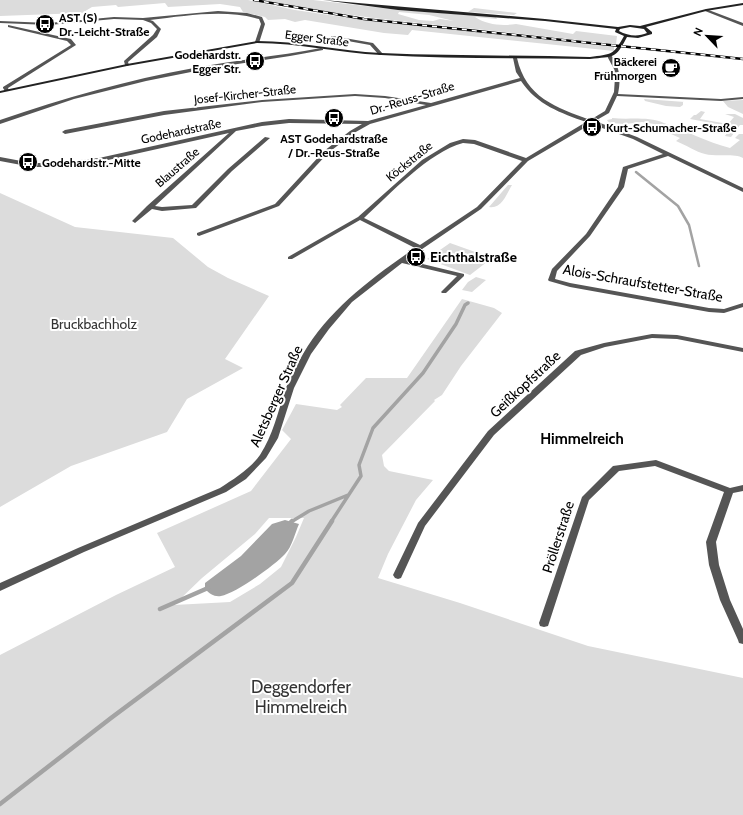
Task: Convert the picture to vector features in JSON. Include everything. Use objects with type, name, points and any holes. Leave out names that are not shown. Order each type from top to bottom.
[{"type":"street","points":[[325,0],[408,10],[534,19],[618,28],[625,26],[641,27],[706,10],[743,4]]},
{"type":"street","points":[[706,10],[743,25]]},
{"type":"street","points":[[0,23],[49,24],[114,18],[143,19],[199,13],[247,14],[261,18],[264,24],[257,42]]},
{"type":"street","points":[[127,65],[126,62],[155,36],[159,29],[152,22],[143,19]]},
{"type":"street","points":[[0,23],[70,40],[74,45],[5,88],[7,90]]},
{"type":"street","points":[[618,28],[617,31],[626,36],[641,36],[650,33],[648,30],[641,27]]},
{"type":"street","points":[[626,36],[616,53],[609,56],[614,63],[617,95],[723,100],[743,98]]},
{"type":"street","points":[[333,37],[371,44],[381,54]]},
{"type":"street","name":"Egger Straße","points":[[0,92],[127,65],[257,42],[273,42],[321,49],[381,54],[516,58],[590,58],[609,56]]},
{"type":"street","points":[[0,122],[42,107],[118,86],[196,69],[321,49]]},
{"type":"street","points":[[516,58],[516,68],[522,79],[538,98],[556,109],[635,138],[743,190]]},
{"type":"street","name":"Dr.-Reuss-Straße","points":[[199,234],[277,205],[326,152],[352,132],[368,123],[429,104],[522,79]]},
{"type":"street","name":"Josef-Kircher-Straße","points":[[65,132],[164,113],[262,101],[355,95],[385,97],[429,104]]},
{"type":"street","name":"Aletsberger Straße","points":[[0,587],[81,550],[223,490],[243,477],[262,458],[274,438],[290,388],[314,343],[326,327],[350,301],[401,261],[479,208],[526,160],[546,147],[591,123],[607,112],[617,95]]},
{"type":"street","name":"Godehardstraße","points":[[0,159],[32,165],[53,165],[99,160],[262,124],[289,121],[368,123]]},
{"type":"street","name":"Blaustraße","points":[[135,221],[149,206],[234,131]]},
{"type":"street","points":[[149,206],[162,209],[194,207],[230,170],[267,138]]},
{"type":"street","name":"Köckstraße","points":[[290,258],[360,218],[424,161],[452,144],[475,142],[526,160]]},
{"type":"street","name":"Alois-Schraufstetter-Straße","points":[[668,154],[624,168],[621,187],[588,235],[554,270],[551,280],[570,285],[709,310],[724,311],[743,305]]},
{"type":"street","points":[[735,185],[743,182]]},
{"type":"street","points":[[360,218],[420,248]]},
{"type":"street","points":[[401,261],[462,276],[444,292]]},
{"type":"street","name":"Geißkopfstraße","points":[[398,575],[421,525],[491,433],[578,353],[604,345],[652,336],[677,337],[743,350]]},
{"type":"street","name":"Pröllerstraße","points":[[544,623],[585,499],[616,468],[656,464],[729,491]]},
{"type":"street","points":[[743,488],[729,491],[711,542],[714,565],[725,600],[743,640]]},
{"type":"green space","points":[[0,0],[248,0],[295,10],[356,19],[614,47],[614,51],[412,30],[408,35],[384,33],[305,20],[295,22],[285,19],[268,20],[265,17],[243,12],[240,7],[220,4],[168,7],[165,3],[118,7],[116,5],[92,7],[82,13],[0,16]]},
{"type":"green space","points":[[261,0],[313,0],[400,10],[496,17],[497,19],[475,17],[484,22],[495,24],[516,24],[573,34],[576,31],[617,36],[616,44],[373,18],[303,8]],"holes":[[[399,12],[429,15],[454,21],[440,19],[433,21],[419,20],[398,14]]]},
{"type":"green space","points":[[474,8],[517,13],[514,15],[468,12]]},
{"type":"green space","points":[[644,99],[685,102],[683,102],[683,105],[680,107],[666,106],[645,101]]},
{"type":"green space","points":[[743,100],[743,114],[728,107],[723,101]]},
{"type":"green space","points":[[701,111],[705,112],[700,119],[728,124],[734,117],[725,114],[735,114],[743,118],[743,125],[740,125],[731,137],[725,136],[729,130],[728,126],[690,119]]},
{"type":"green space","points":[[612,118],[658,121],[713,143],[730,148],[740,140],[735,138],[739,134],[743,134],[743,158],[702,153],[676,141],[680,138],[662,130],[654,124],[642,122],[625,124],[609,123],[607,120]]},
{"type":"green space","points":[[508,185],[512,185],[500,204],[489,207]]},
{"type":"green space","name":"Bruckbachholz","points":[[0,193],[75,227],[173,238],[208,267],[228,278],[269,296],[225,359],[243,368],[187,399],[167,432],[71,466],[0,507]]},
{"type":"green space","points":[[450,243],[492,258],[470,275],[427,259]]},
{"type":"green space","points":[[476,277],[486,280],[472,292],[462,290],[468,282]]},
{"type":"green space","name":"Deggendorfer Himmelreich","points":[[462,299],[494,308],[502,313],[461,366],[442,395],[434,400],[435,401],[382,455],[384,466],[389,471],[433,480],[416,500],[388,554],[378,578],[460,603],[588,646],[743,678],[743,815],[0,815],[0,655],[116,595],[175,567],[157,533],[251,491],[291,439],[282,430],[296,404],[337,410],[342,407],[340,405],[366,378],[407,378]],"holes":[[[269,518],[304,518],[281,567],[260,584],[230,602],[174,605],[202,578],[255,534]]]},
{"type":"shaded area","points":[[285,520],[299,524],[290,548],[280,559],[264,572],[227,594],[214,596],[205,589],[205,583],[241,556],[272,524]]},
{"type":"waterway","points":[[636,172],[678,206],[689,225],[699,266]]},
{"type":"waterway","points":[[331,522],[361,476],[359,465],[373,428],[423,373],[456,324],[465,305],[468,303]]},
{"type":"waterway","points":[[291,522],[309,511],[348,495]]},
{"type":"waterway","points":[[0,804],[111,718],[292,583],[332,521]]},
{"type":"waterway","points":[[288,525],[291,522]]},
{"type":"waterway","points":[[160,609],[208,588]]},
{"type":"railway","points":[[254,0],[364,19],[743,59]]},
{"type":"place","name":"AST (S) Dr.-Leicht-Straße","points":[[45,24]]},
{"type":"place","name":"Godehardstr. Egger Str.","points":[[255,61]]},
{"type":"place","name":"Bäckerei Frühmorgen","points":[[671,68]]},
{"type":"place","name":"AST Godehardstraße / Dr.-Reus-Straße","points":[[334,118]]},
{"type":"place","name":"Kurt-Schumacher-Straße","points":[[592,127]]},
{"type":"place","name":"Godehardstr.-Mitte","points":[[28,162]]},
{"type":"place","name":"Eichthalstraße","points":[[416,257]]},
{"type":"district","name":"Himmelreich","points":[[582,439]]}]
